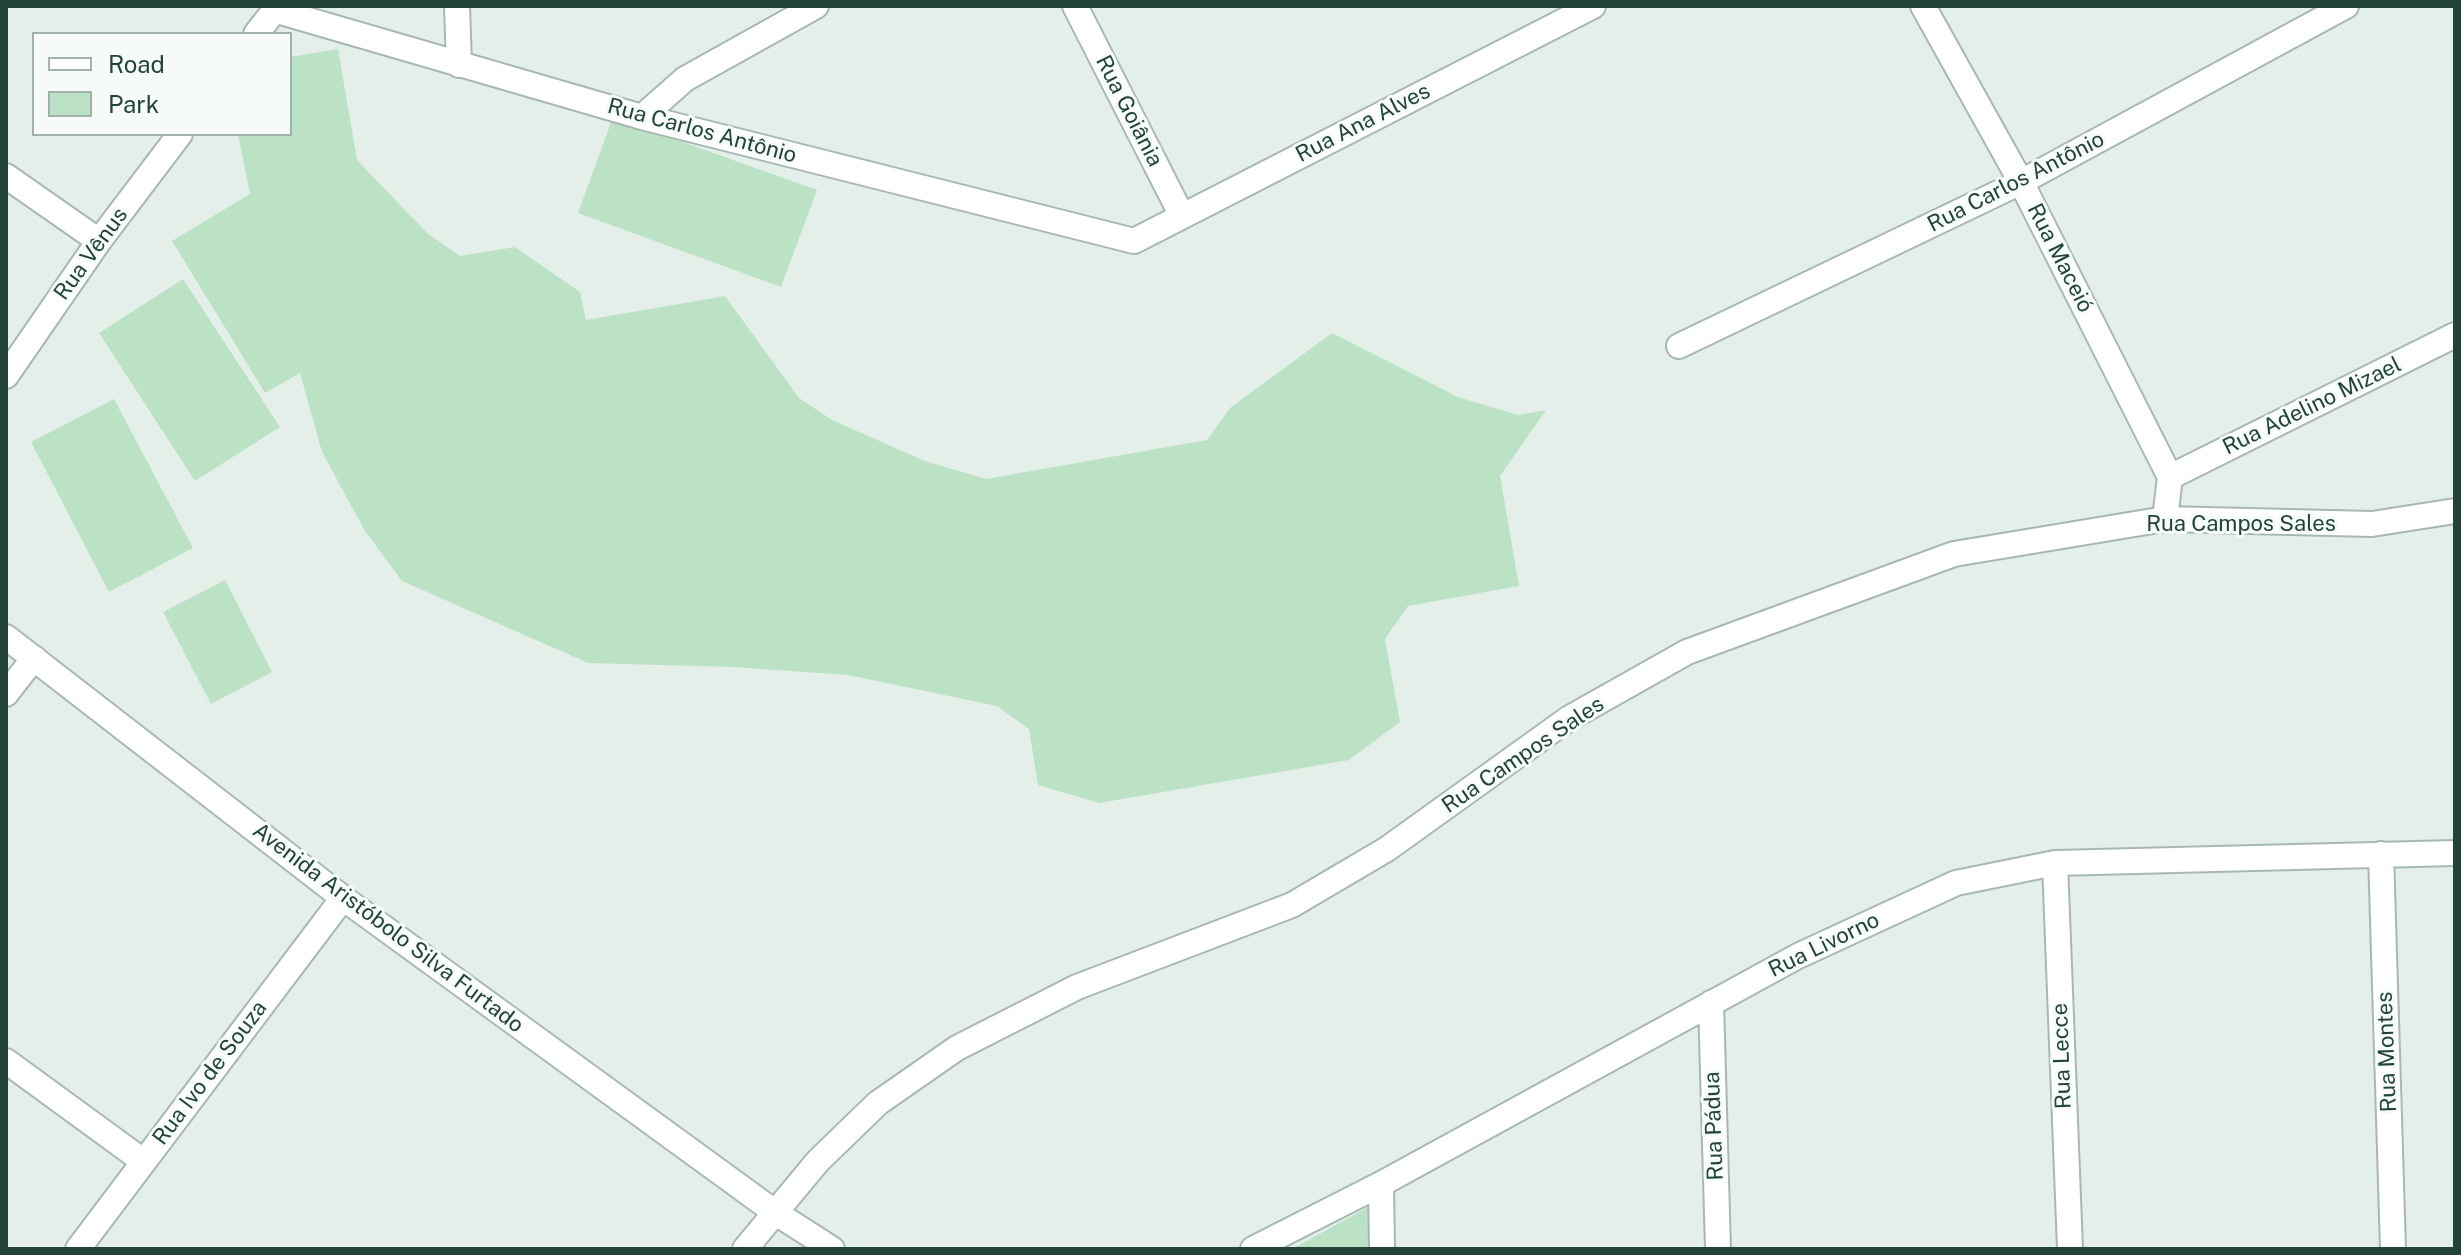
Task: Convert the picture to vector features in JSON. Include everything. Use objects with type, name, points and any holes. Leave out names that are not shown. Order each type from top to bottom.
[{"type":"street","points":[[457,6],[459,65]]},
{"type":"street","points":[[642,117],[685,79],[816,6]]},
{"type":"street","name":"Rua Goiânia","points":[[1075,6],[1182,216]]},
{"type":"street","name":"Rua Ana Alves","points":[[1134,241],[1593,6]]},
{"type":"street","name":"Rua Maceió","points":[[1923,6],[2021,182],[2170,477]]},
{"type":"street","name":"Rua Carlos Antônio","points":[[1679,346],[2021,182],[2346,6]]},
{"type":"street","points":[[258,32],[276,8]]},
{"type":"street","name":"Rua Carlos Antônio","points":[[276,8],[642,117],[1134,241]]},
{"type":"street","name":"Rua Vênus","points":[[6,376],[99,241],[178,136]]},
{"type":"street","points":[[6,176],[99,241]]},
{"type":"street","name":"Rua Adelino Mizael","points":[[2170,477],[2455,335]]},
{"type":"street","points":[[2165,519],[2170,477]]},
{"type":"street","name":"Rua Campos Sales","points":[[745,1249],[818,1161],[878,1103],[957,1048],[1077,987],[1292,905],[1387,849],[1568,719],[1687,652],[1954,554],[2165,519],[2372,524],[2455,511]]},
{"type":"street","name":"Avenida Aristóbolo Silva Furtado","points":[[6,637],[343,898],[776,1213],[832,1249]]},
{"type":"street","points":[[6,694],[34,658]]},
{"type":"street","name":"Rua Livorno","points":[[1253,1249],[1381,1184],[1798,956],[1956,883],[2055,863],[2455,853]]},
{"type":"street","name":"Rua Montes","points":[[2381,854],[2393,1249]]},
{"type":"street","name":"Rua Lecce","points":[[2055,863],[2070,1249]]},
{"type":"street","name":"Rua Ivo de Souza","points":[[78,1249],[343,898]]},
{"type":"street","name":"Rua Pádua","points":[[1711,1003],[1718,1249]]},
{"type":"street","points":[[6,1061],[143,1161]]},
{"type":"street","points":[[1381,1184],[1382,1249]]},
{"type":"green space","points":[[338,49],[357,160],[427,233],[460,256],[515,247],[580,292],[586,320],[725,296],[799,398],[832,420],[925,461],[986,479],[1207,440],[1230,408],[1332,333],[1458,397],[1518,415],[1546,410],[1500,476],[1519,586],[1408,606],[1385,639],[1400,722],[1349,760],[1099,803],[1038,785],[1029,729],[997,706],[848,675],[732,667],[588,663],[402,581],[365,531],[322,452],[300,373],[265,393],[172,241],[250,194],[238,136],[292,136],[292,57]]},
{"type":"green space","points":[[613,117],[817,190],[781,287],[578,213]]},
{"type":"green space","points":[[183,279],[280,427],[195,481],[99,333]]},
{"type":"green space","points":[[114,399],[193,548],[109,592],[31,442]]},
{"type":"green space","points":[[225,580],[272,672],[211,704],[163,612]]},
{"type":"green space","points":[[1368,1207],[1369,1249],[1292,1249]]}]
